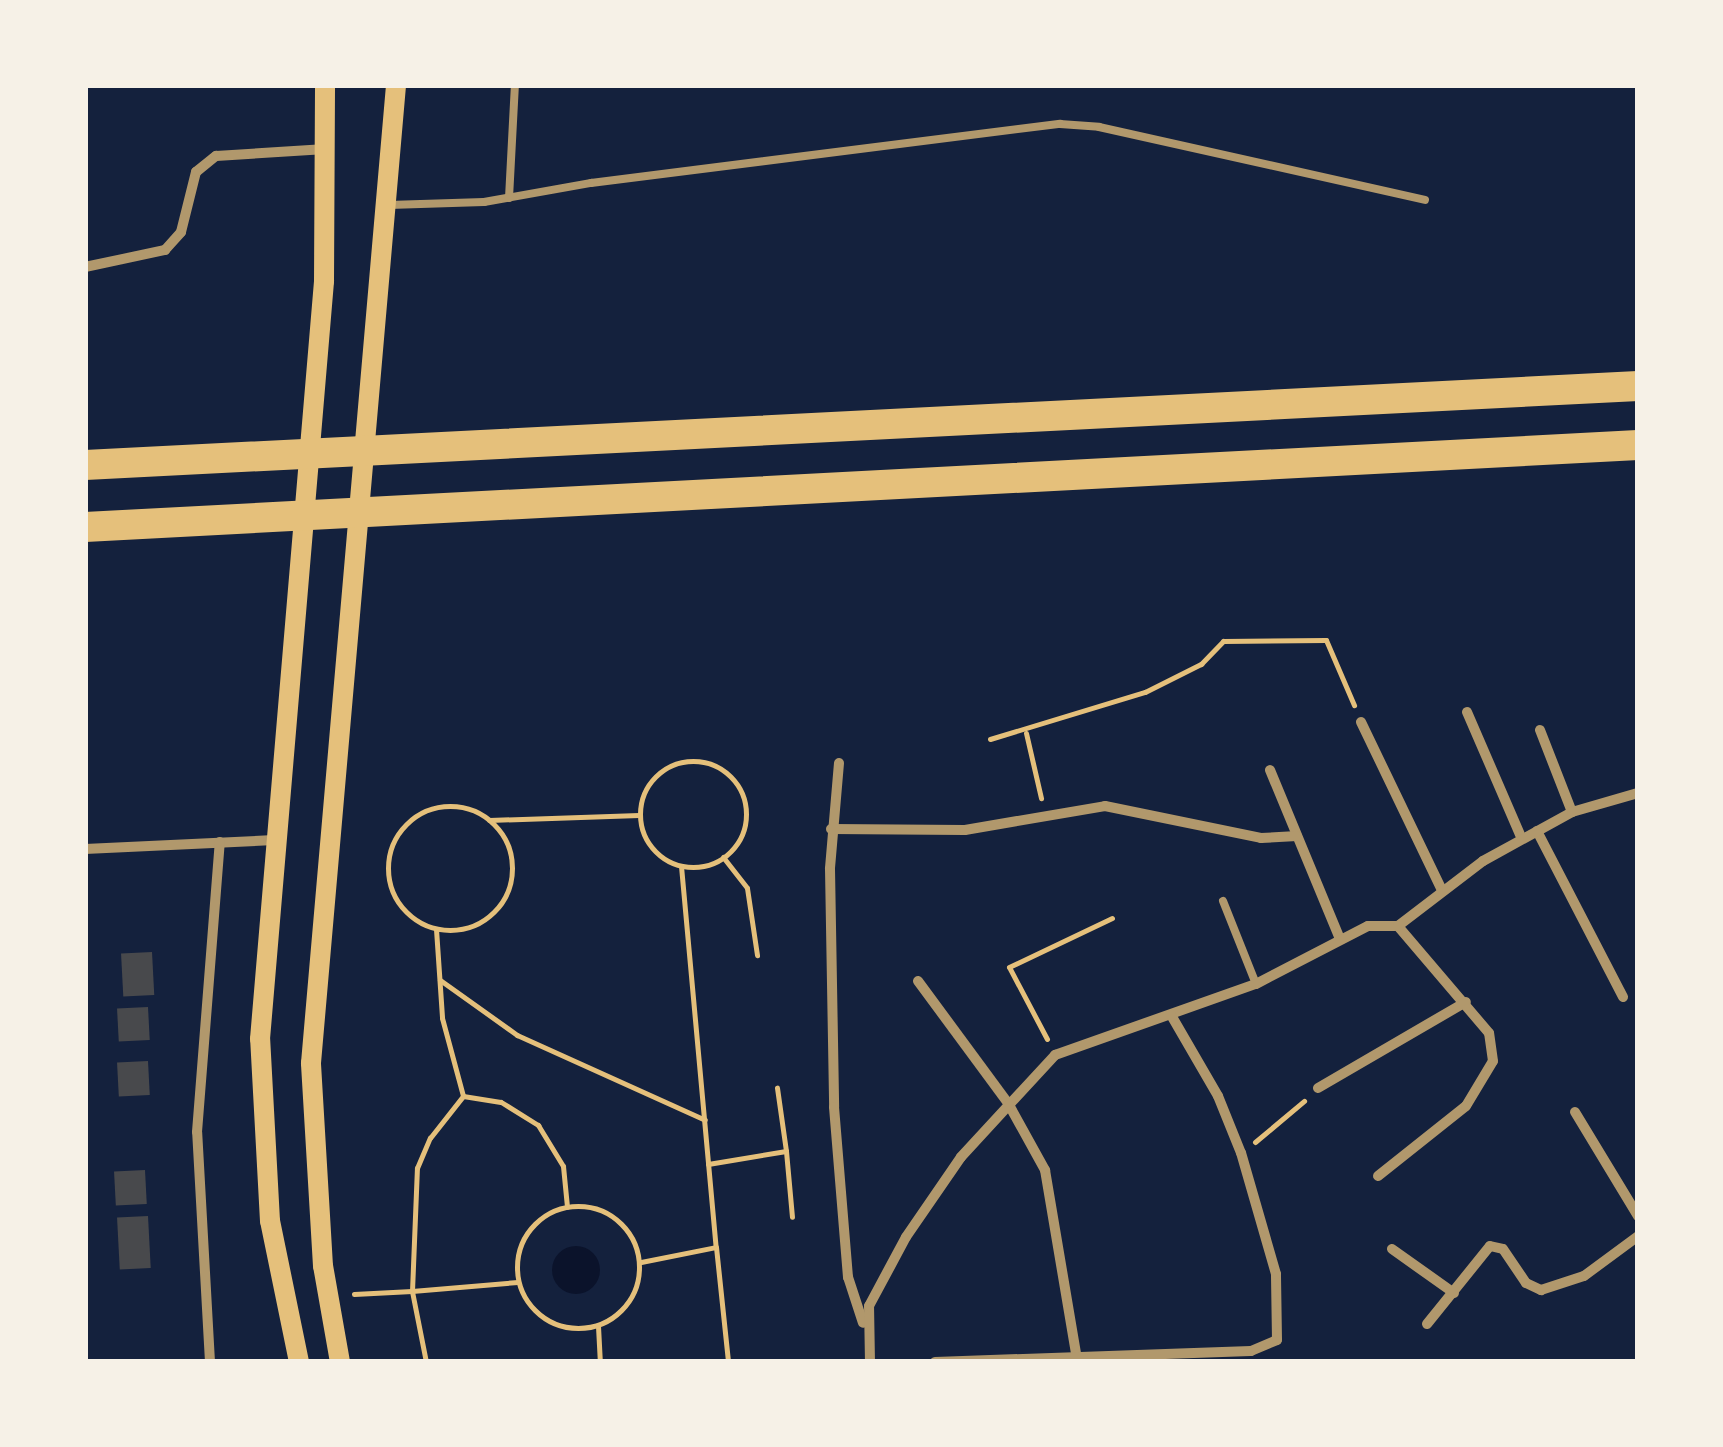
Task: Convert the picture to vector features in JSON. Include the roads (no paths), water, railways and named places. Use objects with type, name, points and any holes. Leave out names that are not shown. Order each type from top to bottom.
[{"type":"highway","points":[[85,466],[1638,386]]},
{"type":"highway","points":[[85,527],[1638,445]]},
{"type":"main road","points":[[299,1362],[270,1221],[260,1106],[274,840],[313,404],[327,148],[325,85]]},
{"type":"main road","points":[[340,1362],[314,1175],[311,1063],[396,85]]},
{"type":"street","points":[[85,267],[165,250],[181,232],[196,172],[216,156],[327,148]]},
{"type":"street","points":[[1467,712],[1522,839]]},
{"type":"street","points":[[1360,722],[1442,890]]},
{"type":"street","points":[[1540,730],[1572,812]]},
{"type":"street","points":[[839,763],[831,828],[834,1107],[848,1278],[865,1327],[870,1362]]},
{"type":"street","points":[[1270,770],[1340,939]]},
{"type":"street","points":[[865,1327],[874,1293],[906,1237],[1008,1104],[1056,1055],[1256,984],[1368,926],[1398,926],[1442,890],[1522,839],[1572,812],[1638,793]]},
{"type":"street","points":[[831,828],[931,832],[1105,806],[1262,838],[1297,836]]},
{"type":"street","points":[[1537,831],[1623,997]]},
{"type":"street","points":[[85,849],[274,840]]},
{"type":"street","points":[[210,1362],[197,1132],[220,842]]},
{"type":"street","points":[[1378,1176],[1466,1106],[1492,1061],[1489,1033],[1398,926]]},
{"type":"street","points":[[918,980],[1008,1104],[1050,1186],[1076,1353]]},
{"type":"street","points":[[1318,1088],[1466,1002]]},
{"type":"street","points":[[935,1362],[1076,1353],[1251,1351],[1277,1340],[1276,1274],[1241,1153],[1218,1096],[1172,1015]]},
{"type":"street","points":[[1575,1112],[1638,1216]]},
{"type":"street","points":[[1427,1324],[1490,1246],[1502,1249],[1526,1284],[1541,1290],[1584,1276],[1638,1236]]},
{"type":"street","points":[[1392,1249],[1454,1294]]},
{"type":"lane","points":[[509,198],[515,85]]},
{"type":"lane","points":[[386,205],[434,208],[1060,124],[1099,127],[1425,200]]},
{"type":"lane","points":[[1223,901],[1256,984]]},
{"type":"water","points":[[576,1246],[593,1253],[600,1270],[593,1287],[576,1294],[559,1287],[552,1270],[559,1253]]}]
